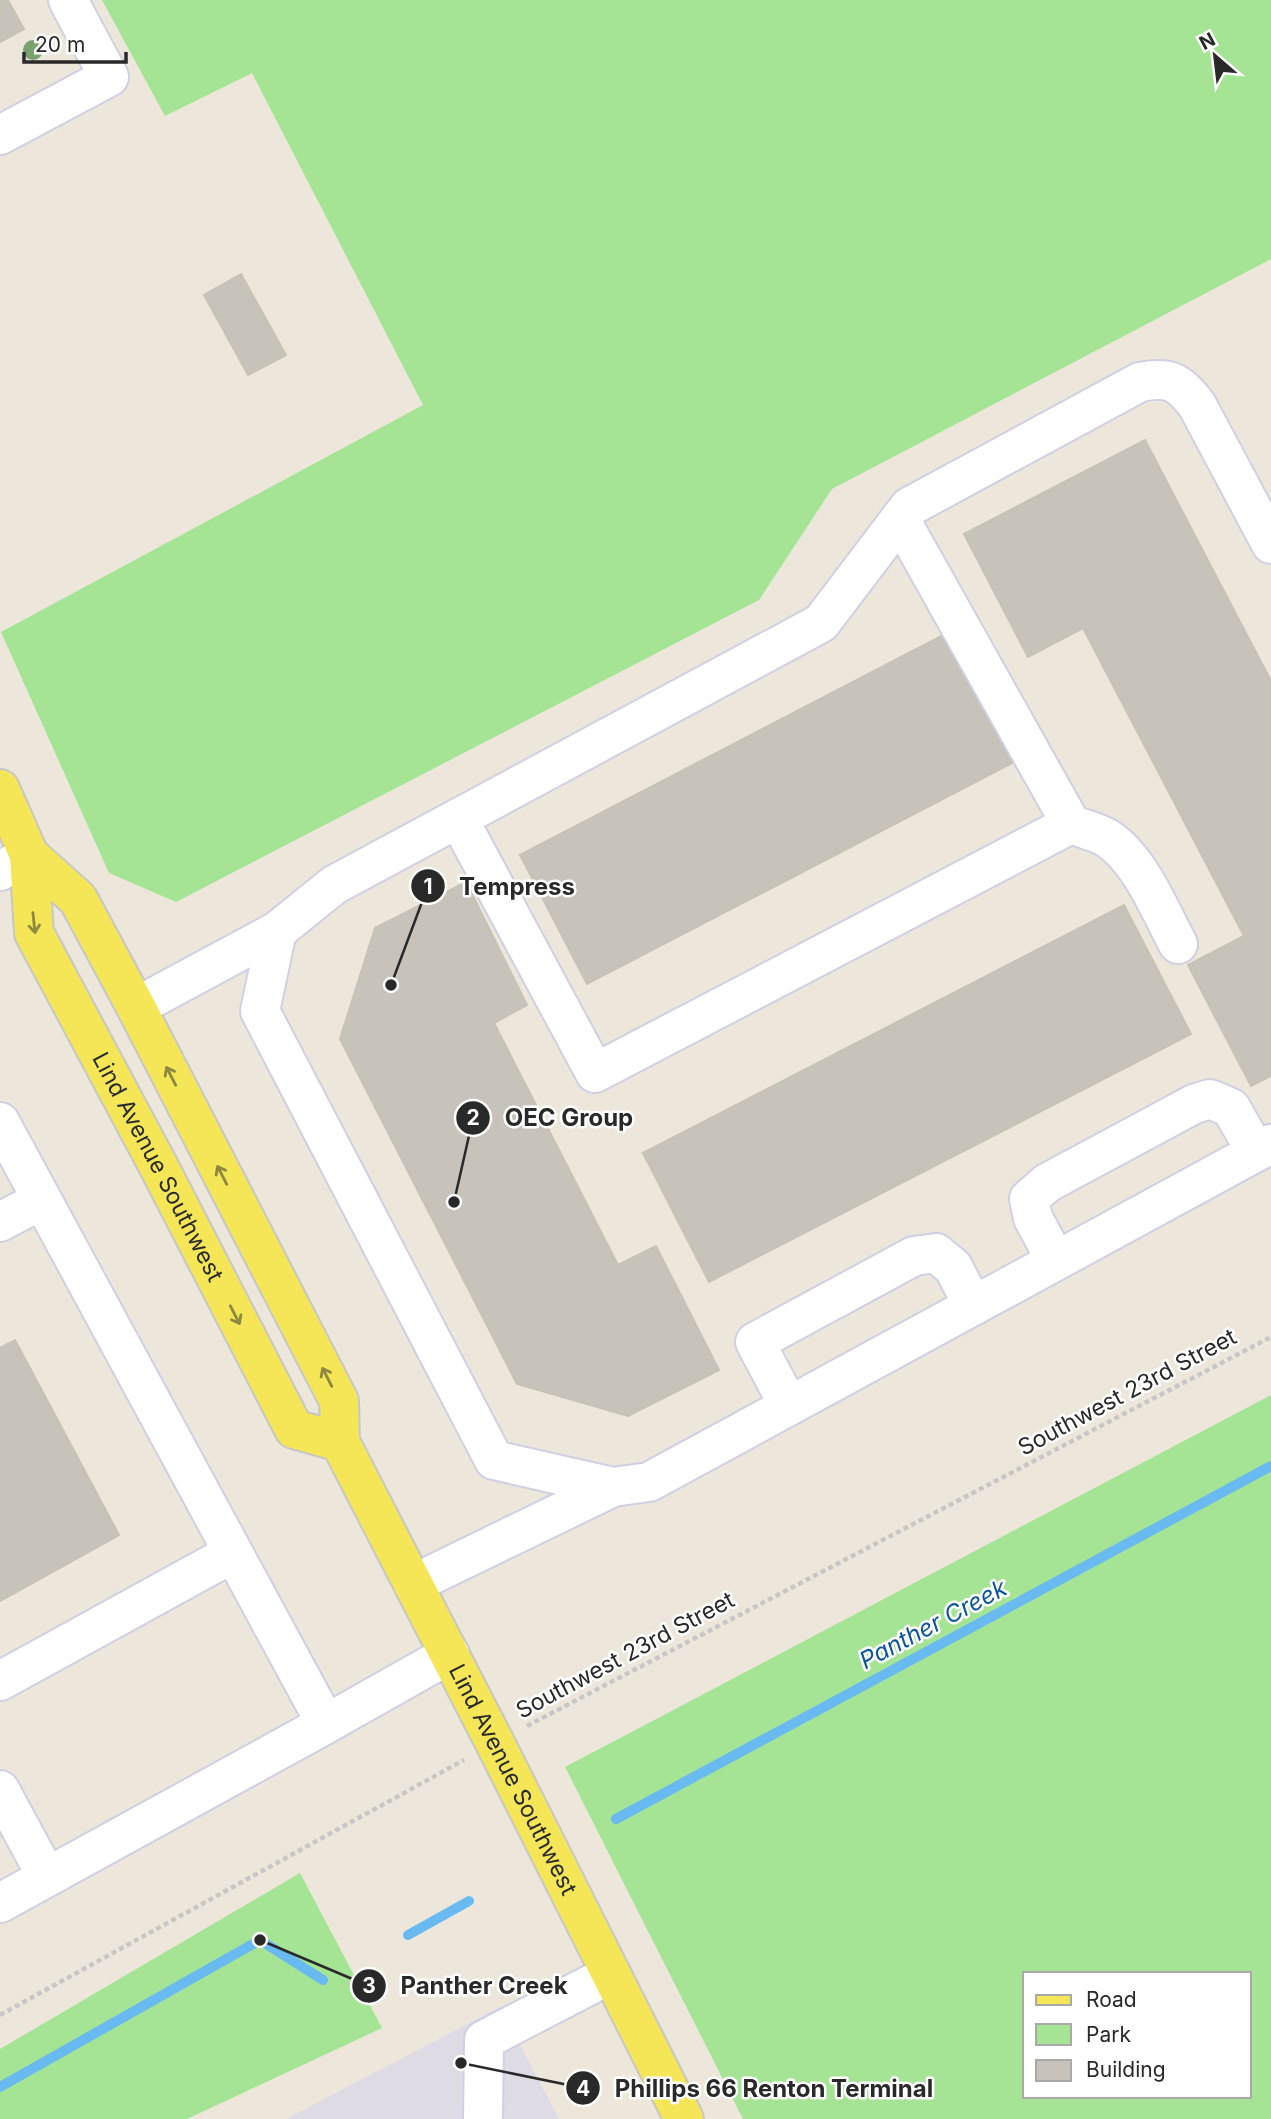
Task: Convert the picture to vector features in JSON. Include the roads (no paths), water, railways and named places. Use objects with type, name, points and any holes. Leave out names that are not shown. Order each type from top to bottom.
[{"type":"main road","name":"Lind Avenue Southwest","points":[[0,789],[14,863],[34,933],[294,1429],[340,1442]]},
{"type":"main road","name":"Lind Avenue Southwest","points":[[14,863],[78,900],[136,1007],[339,1401],[340,1442],[495,1742],[684,2119]]},
{"type":"lane","points":[[0,135],[109,77],[68,0]]},
{"type":"lane","points":[[136,1007],[277,931],[334,885],[821,623],[909,507],[1140,382],[1161,378],[1183,387],[1196,405],[1271,544]]},
{"type":"lane","points":[[900,519],[1071,824],[1106,838],[1121,850],[1142,877],[1178,944]]},
{"type":"lane","points":[[458,818],[596,1073],[1071,824]]},
{"type":"lane","points":[[277,931],[260,1012],[494,1460],[612,1487]]},
{"type":"lane","points":[[413,1584],[612,1487],[649,1482],[973,1305],[1056,1261],[1264,1148],[1231,1108],[1210,1098],[1047,1183],[1029,1199],[1033,1218],[1056,1261]]},
{"type":"lane","points":[[0,1122],[326,1724]]},
{"type":"lane","points":[[0,1222],[42,1200]]},
{"type":"lane","points":[[789,1406],[755,1342],[914,1256],[936,1253],[953,1267],[973,1305]]},
{"type":"lane","points":[[0,1681],[233,1553]]},
{"type":"lane","points":[[0,1903],[450,1654]]},
{"type":"lane","points":[[0,1790],[47,1877]]},
{"type":"lane","points":[[483,2119],[484,2040],[611,1974]]},
{"type":"waterway","name":"Panther Creek","points":[[616,1819],[1271,1466]]},
{"type":"waterway","name":"Panther Creek","points":[[408,1935],[469,1901]]},
{"type":"waterway","name":"Panther Creek","points":[[0,2087],[260,1940],[323,1980]]},
{"type":"place","name":"Tempress","points":[[391,985]]},
{"type":"place","name":"OEC Group","points":[[454,1202]]},
{"type":"place","name":"Panther Creek","points":[[260,1940]]},
{"type":"place","name":"Phillips 66 Renton Terminal","points":[[461,2063]]}]
